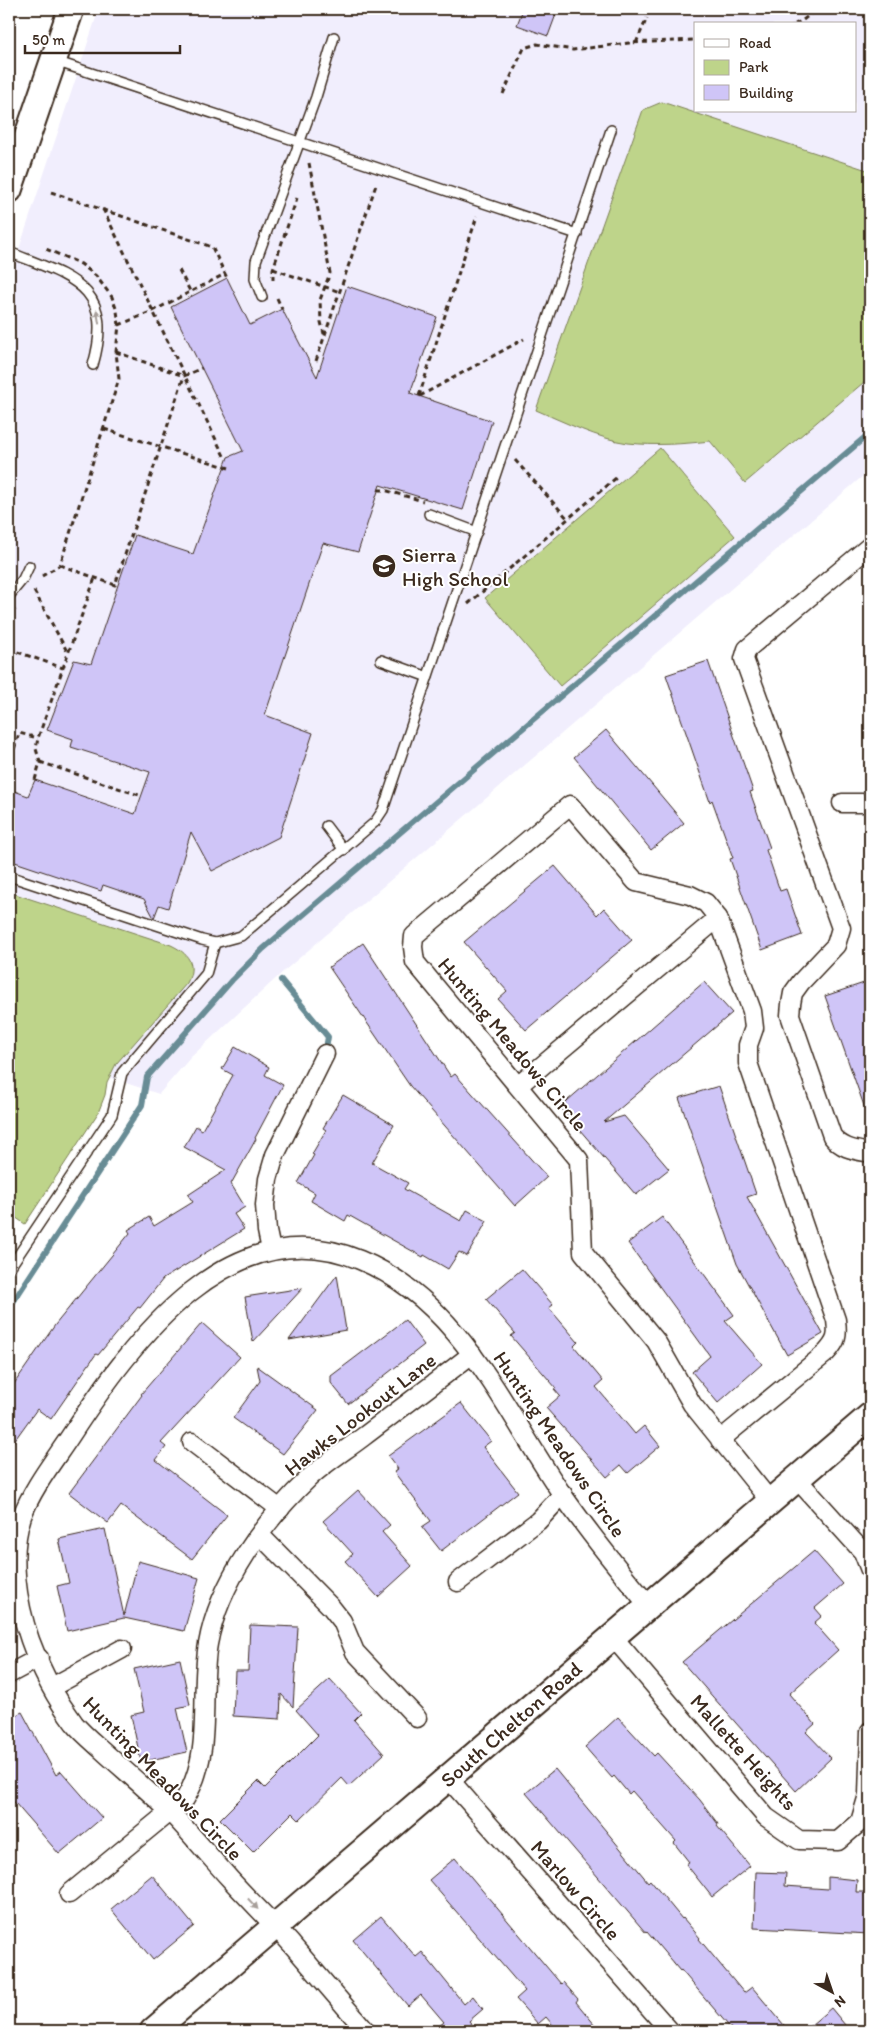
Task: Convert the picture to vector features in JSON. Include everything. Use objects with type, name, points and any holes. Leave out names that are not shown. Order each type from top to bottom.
[{"type":"main road","points":[[9,190],[70,9]]},
{"type":"main road","name":"South Chelton Road","points":[[152,2031],[870,1416]]},
{"type":"street","points":[[870,546],[747,649],[744,659],[841,928],[836,945],[793,993],[790,1015],[832,1136],[837,1143],[848,1148],[870,1152]]},
{"type":"street","points":[[842,802],[870,803]]},
{"type":"street","name":"Hunting Meadows Circle","points":[[720,1440],[826,1353],[835,1343],[836,1320],[748,1063],[748,1045],[754,1028],[752,1011],[718,918],[706,903],[690,895],[636,882],[570,806],[414,936],[415,962],[580,1160],[583,1252],[656,1341],[692,1404],[720,1440],[770,1501]]},
{"type":"street","points":[[518,1085],[718,918]]},
{"type":"street","points":[[271,1250],[265,1205],[268,1179],[275,1155],[325,1054]]},
{"type":"street","name":"Hunting Meadows Circle","points":[[366,2031],[170,1812],[74,1723],[52,1687],[30,1640],[20,1603],[17,1568],[17,1543],[22,1516],[39,1484],[87,1411],[136,1346],[164,1314],[217,1273],[245,1258],[271,1250],[301,1248],[332,1250],[383,1271],[416,1293],[441,1317],[472,1354],[563,1494],[649,1606]]},
{"type":"street","name":"Hawks Lookout Lane","points":[[69,1894],[185,1799],[193,1786],[199,1771],[202,1751],[208,1643],[215,1618],[236,1569],[280,1509],[310,1477],[472,1354]]},
{"type":"street","points":[[192,1442],[280,1509]]},
{"type":"street","points":[[797,1479],[863,1552],[870,1570]]},
{"type":"street","points":[[458,1582],[538,1521],[563,1494]]},
{"type":"street","points":[[260,1536],[331,1607],[342,1621],[354,1652],[418,1718]]},
{"type":"street","name":"Mallette Heights","points":[[613,1637],[766,1816],[799,1840],[838,1841],[860,1822],[868,1795],[870,1731]]},
{"type":"street","points":[[52,1687],[122,1649]]},
{"type":"street","points":[[9,1674],[39,1658]]},
{"type":"street","name":"Marlow Circle","points":[[448,1778],[670,2031]]},
{"type":"lane","points":[[262,297],[255,279],[256,260],[316,96],[334,37]]},
{"type":"lane","points":[[53,60],[577,234]]},
{"type":"lane","points":[[9,876],[202,940],[215,942],[241,936],[368,830],[383,810],[577,234],[610,130]]},
{"type":"lane","points":[[9,252],[70,277],[80,284],[89,295],[100,316],[98,346],[93,365]]},
{"type":"lane","points":[[429,514],[477,532]]},
{"type":"lane","points":[[9,596],[23,579],[28,566]]},
{"type":"lane","points":[[381,660],[428,677]]},
{"type":"lane","points":[[326,826],[344,850]]},
{"type":"lane","points":[[9,1269],[112,1114],[125,1068],[206,974],[215,942]]},
{"type":"path","points":[[799,22],[817,9]]},
{"type":"path","points":[[636,43],[646,18]]},
{"type":"path","points":[[503,94],[524,48],[537,44],[573,50],[636,43],[694,40]]},
{"type":"path","points":[[309,163],[317,166]]},
{"type":"path","points":[[306,172],[309,163]]},
{"type":"path","points":[[309,163],[330,273],[320,300],[321,322],[325,334]]},
{"type":"path","points":[[316,361],[381,169]]},
{"type":"path","points":[[368,181],[385,187]]},
{"type":"path","points":[[274,287],[273,269],[300,189]]},
{"type":"path","points":[[51,192],[212,247],[227,278]]},
{"type":"path","points":[[481,202],[419,396],[544,329]]},
{"type":"path","points":[[103,209],[225,458]]},
{"type":"path","points":[[476,217],[485,219]]},
{"type":"path","points":[[29,598],[41,576],[60,565],[119,379],[116,352],[117,311],[112,297],[96,276],[81,264],[42,247]]},
{"type":"path","points":[[273,269],[340,292]]},
{"type":"path","points":[[179,270],[190,291]]},
{"type":"path","points":[[118,325],[152,311],[225,274]]},
{"type":"path","points":[[276,296],[282,309]]},
{"type":"path","points":[[116,352],[184,376],[202,368]]},
{"type":"path","points":[[60,565],[115,585],[184,376]]},
{"type":"path","points":[[104,429],[230,468]]},
{"type":"path","points":[[502,455],[516,460],[568,519]]},
{"type":"path","points":[[453,601],[465,606],[616,478]]},
{"type":"path","points":[[35,780],[40,762],[36,749],[38,738],[94,578]]},
{"type":"path","points":[[34,591],[68,654]]},
{"type":"path","points":[[9,616],[19,608]]},
{"type":"path","points":[[9,649],[63,668]]},
{"type":"path","points":[[9,766],[19,733],[38,738]]},
{"type":"path","points":[[40,762],[142,796]]},
{"type":"shaded area","name":"Sierra High School","points":[[99,9],[870,9],[870,470],[284,971],[191,1057],[159,1094],[9,1044],[9,279]]},
{"type":"green space","points":[[662,102],[870,171],[870,377],[745,483],[710,441],[669,444],[628,443],[594,434],[536,410],[643,110]]},
{"type":"green space","points":[[660,448],[735,536],[560,686],[485,598]]},
{"type":"green space","points":[[9,892],[171,945],[186,956],[191,965],[187,983],[116,1064],[107,1082],[105,1095],[98,1113],[25,1224],[9,1213]]},
{"type":"building","points":[[523,9],[558,9],[548,36],[517,25]]},
{"type":"building","points":[[227,278],[250,325],[282,309],[317,377],[347,286],[437,317],[410,393],[492,421],[463,510],[380,485],[358,552],[323,543],[265,715],[313,733],[279,837],[212,871],[191,832],[168,908],[159,905],[154,918],[144,899],[103,885],[101,891],[9,860],[9,789],[28,796],[35,780],[135,814],[150,772],[71,747],[73,739],[47,730],[74,660],[91,664],[135,535],[193,554],[228,457],[243,451],[171,307]]},
{"type":"building","points":[[708,661],[753,791],[750,792],[770,848],[766,850],[780,891],[786,889],[802,935],[762,950],[730,859],[733,858],[712,800],[710,802],[666,675]]},
{"type":"building","points":[[606,730],[684,823],[651,850],[574,757]]},
{"type":"building","points":[[555,866],[597,915],[604,908],[632,940],[526,1030],[498,999],[507,991],[464,942]]},
{"type":"building","points":[[363,943],[451,1077],[455,1074],[547,1177],[515,1206],[410,1086],[329,967]]},
{"type":"building","points":[[704,982],[732,1013],[604,1122],[624,1116],[669,1169],[636,1195],[560,1107]]},
{"type":"building","points":[[864,983],[870,1001],[870,1117],[868,1117],[825,996]]},
{"type":"building","points":[[235,1047],[269,1067],[265,1075],[283,1085],[231,1184],[245,1207],[234,1214],[244,1229],[163,1279],[140,1308],[138,1307],[98,1355],[96,1354],[51,1419],[37,1409],[9,1448],[9,1391],[55,1325],[130,1233],[128,1230],[149,1217],[154,1226],[193,1202],[188,1195],[226,1170],[184,1147],[196,1126],[202,1130],[233,1075],[222,1069]]},
{"type":"building","points":[[719,1086],[756,1194],[747,1197],[823,1334],[787,1355],[737,1264],[679,1098]]},
{"type":"building","points":[[343,1095],[394,1125],[372,1163],[408,1183],[404,1189],[461,1221],[467,1210],[487,1221],[467,1256],[459,1252],[448,1269],[348,1215],[345,1221],[311,1201],[315,1193],[298,1183],[326,1130],[323,1128]]},
{"type":"building","points":[[662,1217],[734,1315],[725,1321],[762,1364],[718,1403],[692,1372],[710,1356],[628,1243]]},
{"type":"building","points":[[522,1269],[553,1305],[549,1308],[578,1342],[574,1346],[603,1381],[596,1387],[635,1434],[644,1426],[660,1446],[628,1473],[621,1465],[607,1477],[546,1408],[560,1396],[554,1389],[556,1388],[511,1336],[515,1333],[486,1299]]},
{"type":"building","points":[[337,1275],[346,1330],[289,1340]]},
{"type":"building","points":[[303,1288],[253,1342],[245,1297]]},
{"type":"building","points":[[405,1320],[424,1345],[348,1404],[331,1383],[331,1376]]},
{"type":"building","points":[[202,1323],[240,1357],[161,1443],[166,1447],[156,1460],[227,1515],[192,1559],[121,1506],[108,1523],[69,1493],[141,1394]]},
{"type":"building","points":[[257,1366],[318,1410],[283,1454],[233,1418],[260,1381]]},
{"type":"building","points":[[461,1403],[491,1441],[483,1447],[518,1492],[441,1551],[422,1527],[431,1521],[394,1472],[398,1469],[388,1456]]},
{"type":"building","points":[[358,1490],[390,1525],[382,1532],[412,1566],[378,1597],[345,1561],[353,1554],[323,1521]]},
{"type":"building","points":[[105,1529],[124,1616],[138,1561],[199,1578],[184,1631],[124,1618],[67,1631],[57,1586],[69,1583],[59,1539]]},
{"type":"building","points":[[814,1551],[843,1584],[815,1608],[822,1616],[814,1623],[838,1650],[789,1694],[815,1724],[806,1732],[831,1758],[796,1791],[682,1662]]},
{"type":"building","points":[[250,1625],[298,1627],[293,1707],[281,1694],[280,1719],[233,1716],[235,1671],[248,1671]]},
{"type":"building","points":[[180,1659],[190,1705],[177,1708],[187,1752],[141,1762],[131,1715],[144,1712],[134,1669]]},
{"type":"building","points":[[330,1679],[361,1713],[354,1720],[384,1754],[349,1786],[342,1778],[299,1820],[292,1813],[253,1852],[220,1819],[258,1781],[265,1788],[318,1735],[296,1710]]},
{"type":"building","points":[[22,1712],[56,1775],[61,1771],[102,1818],[59,1854],[9,1796],[9,1719]]},
{"type":"building","points":[[618,1717],[654,1756],[657,1753],[700,1800],[718,1824],[717,1826],[750,1866],[712,1897],[686,1864],[689,1862],[674,1843],[676,1841],[632,1791],[629,1794],[585,1747]]},
{"type":"building","points":[[555,1769],[648,1882],[650,1880],[700,1938],[744,1993],[752,1987],[789,2031],[733,2031],[526,1793]]},
{"type":"building","points":[[455,1858],[561,1984],[563,1982],[578,1999],[576,2002],[600,2031],[558,2031],[546,2017],[538,2024],[516,1999],[525,1991],[429,1880]]},
{"type":"building","points":[[756,1872],[786,1873],[785,1886],[828,1889],[828,1877],[857,1880],[856,1892],[870,1892],[870,1934],[754,1928]]},
{"type":"building","points":[[152,1875],[194,1926],[153,1960],[111,1909]]},
{"type":"building","points":[[381,1916],[416,1957],[422,1952],[464,2004],[473,1996],[483,2009],[469,2021],[478,2031],[433,2031],[444,2022],[421,1995],[408,2006],[353,1940]]},
{"type":"building","points":[[831,2008],[850,2031],[804,2031]]},
{"type":"waterway","points":[[9,1308],[142,1105],[147,1077],[232,980],[263,949],[870,433]]},
{"type":"waterway","points":[[281,980],[328,1037],[325,1053]]},
{"type":"place","name":"Sierra High School","points":[[384,566]]}]
